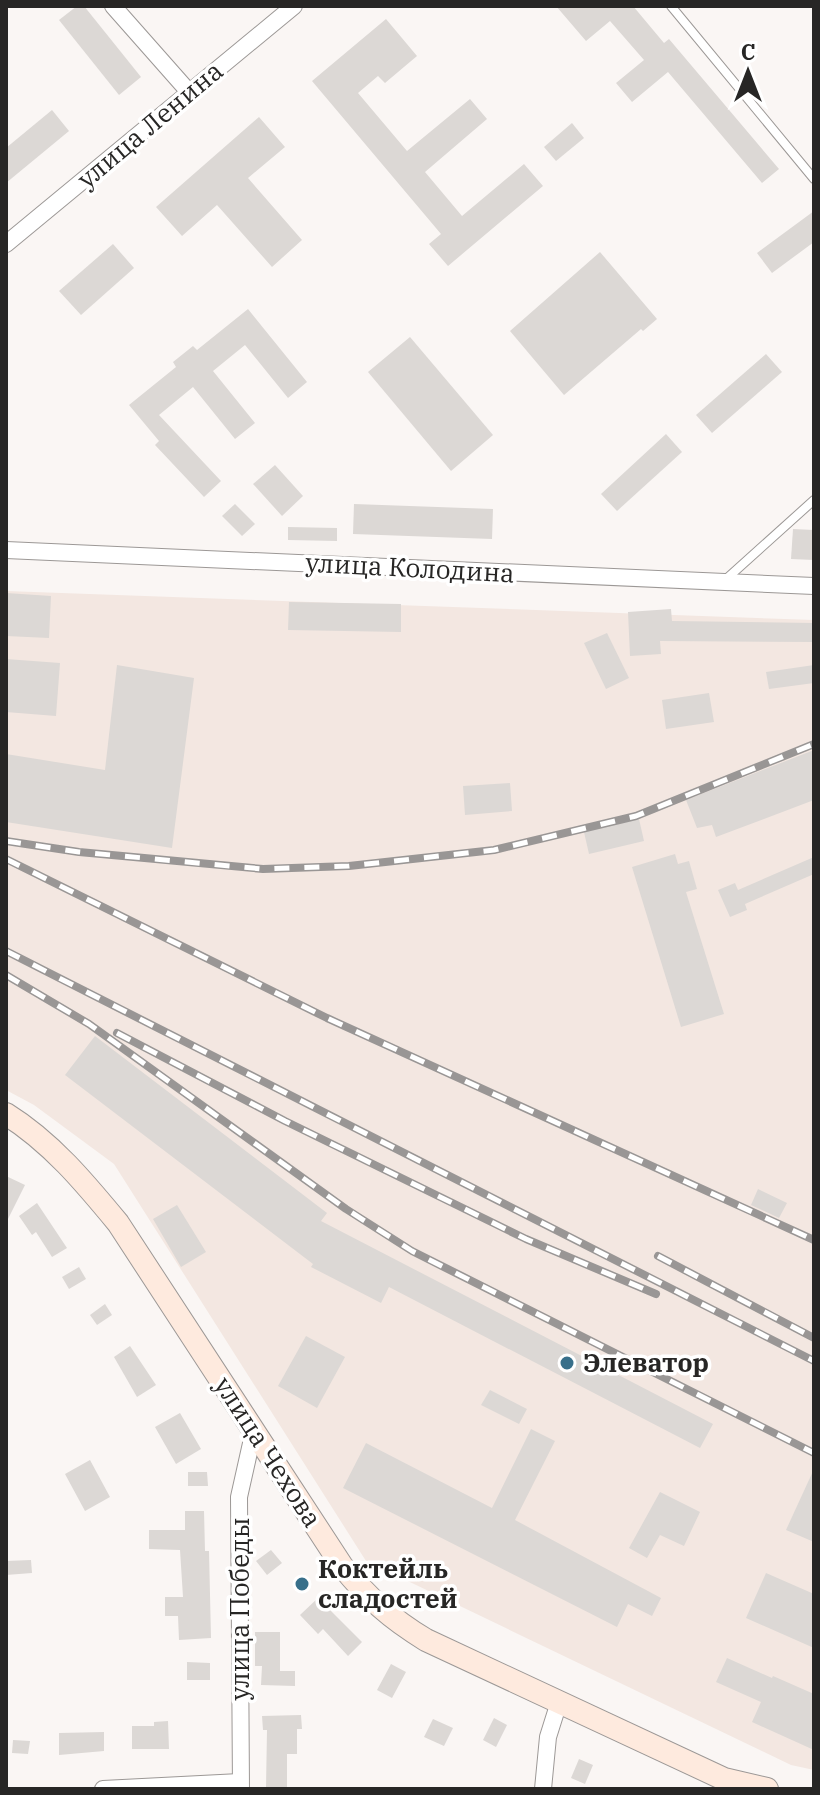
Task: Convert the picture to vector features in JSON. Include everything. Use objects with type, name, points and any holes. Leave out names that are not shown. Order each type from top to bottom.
[{"type":"main road","name":"улица Чехова","points":[[6,1114],[53,1149],[118,1223],[342,1566],[367,1597],[389,1617],[426,1640],[724,1779],[767,1789]]},
{"type":"street","points":[[113,6],[189,92]]},
{"type":"street","name":"улица Ленина","points":[[6,244],[294,6]]},
{"type":"street","name":"улица Колодина","points":[[6,550],[814,586]]},
{"type":"street","name":"улица Победы","points":[[241,1785],[239,1507],[254,1430]]},
{"type":"street","points":[[543,1789],[548,1737],[559,1702]]},
{"type":"street","points":[[103,1789],[241,1785]]},
{"type":"lane","points":[[671,6],[814,179]]},
{"type":"lane","points":[[723,582],[814,500]]},
{"type":"shaded area","points":[[6,591],[814,620],[814,1770],[791,1765],[366,1561],[114,1164],[34,1105],[6,1090]]},
{"type":"building","points":[[77,6],[84,6],[141,77],[119,95],[59,20]]},
{"type":"building","points":[[556,6],[633,6],[664,43],[669,39],[779,169],[762,183],[668,72],[632,102],[616,83],[644,60],[610,21],[586,41]]},
{"type":"building","points":[[386,19],[417,56],[385,83],[378,76],[358,93],[407,151],[470,99],[487,119],[425,172],[462,216],[524,164],[543,186],[448,266],[429,244],[441,234],[312,81]]},
{"type":"building","points":[[52,110],[69,131],[6,183],[6,148]]},
{"type":"building","points":[[259,117],[285,147],[248,178],[302,240],[272,267],[217,205],[182,236],[156,207]]},
{"type":"building","points":[[572,123],[584,138],[556,161],[544,147]]},
{"type":"building","points":[[814,211],[814,242],[772,273],[757,253]]},
{"type":"building","points":[[113,244],[134,268],[81,315],[59,291]]},
{"type":"building","points":[[600,252],[657,319],[564,395],[510,331]]},
{"type":"building","points":[[248,309],[307,382],[288,398],[245,345],[213,371],[255,423],[235,439],[193,387],[159,415],[221,481],[204,497],[155,445],[159,441],[129,405],[176,367],[173,362],[193,346],[197,350]]},
{"type":"building","points":[[410,337],[493,435],[451,471],[368,372]]},
{"type":"building","points":[[766,354],[782,372],[712,433],[696,415]]},
{"type":"building","points":[[666,434],[682,452],[617,511],[601,494]]},
{"type":"building","points":[[275,465],[303,496],[282,516],[253,484]]},
{"type":"building","points":[[235,504],[255,524],[242,536],[222,516]]},
{"type":"building","points":[[354,504],[493,509],[492,539],[353,534]]},
{"type":"building","points":[[288,527],[337,528],[337,541],[288,540]]},
{"type":"building","points":[[793,529],[814,530],[814,560],[791,559]]},
{"type":"building","points":[[6,593],[51,596],[49,638],[6,636]]},
{"type":"building","points":[[289,602],[401,604],[401,632],[288,630]]},
{"type":"building","points":[[671,609],[672,621],[814,623],[814,642],[660,641],[661,654],[630,656],[628,612]]},
{"type":"building","points":[[607,633],[629,678],[606,689],[584,643]]},
{"type":"building","points":[[6,659],[60,663],[56,716],[6,712]]},
{"type":"building","points":[[117,665],[194,678],[172,848],[6,822],[6,754],[105,770]]},
{"type":"building","points":[[814,665],[814,683],[769,689],[766,672]]},
{"type":"building","points":[[709,693],[714,722],[666,729],[662,700]]},
{"type":"building","points":[[814,750],[814,800],[716,837],[712,825],[697,828],[686,800]]},
{"type":"building","points":[[510,783],[512,811],[465,815],[463,786]]},
{"type":"building","points":[[639,819],[644,841],[589,854],[584,832]]},
{"type":"building","points":[[675,854],[678,864],[689,861],[697,889],[686,892],[724,1014],[681,1027],[632,867]]},
{"type":"building","points":[[814,857],[814,874],[745,904],[747,910],[730,917],[718,890],[735,883],[738,890]]},
{"type":"building","points":[[95,1036],[327,1213],[321,1221],[713,1424],[700,1448],[389,1287],[381,1303],[311,1267],[313,1264],[65,1075]]},
{"type":"building","points":[[6,1176],[25,1185],[6,1223]]},
{"type":"building","points":[[758,1189],[787,1203],[779,1218],[751,1205]]},
{"type":"building","points":[[37,1203],[67,1248],[52,1257],[36,1232],[32,1235],[19,1216]]},
{"type":"building","points":[[177,1205],[206,1252],[181,1267],[153,1219]]},
{"type":"building","points":[[79,1267],[86,1279],[69,1289],[62,1277]]},
{"type":"building","points":[[105,1304],[112,1315],[97,1325],[90,1315]]},
{"type":"building","points":[[306,1336],[345,1357],[317,1408],[278,1386]]},
{"type":"building","points":[[130,1346],[156,1385],[137,1397],[114,1357]]},
{"type":"building","points":[[490,1390],[527,1409],[519,1424],[481,1405]]},
{"type":"building","points":[[180,1413],[201,1449],[176,1464],[155,1427]]},
{"type":"building","points":[[531,1429],[555,1441],[515,1520],[661,1598],[652,1616],[628,1604],[617,1627],[343,1488],[366,1443],[492,1508]]},
{"type":"building","points":[[90,1460],[110,1497],[85,1511],[65,1474]]},
{"type":"building","points":[[814,1469],[814,1542],[786,1530]]},
{"type":"building","points":[[188,1472],[207,1472],[208,1486],[188,1486]]},
{"type":"building","points":[[660,1492],[700,1512],[684,1546],[660,1535],[647,1558],[629,1548]]},
{"type":"building","points":[[185,1511],[204,1511],[205,1551],[209,1551],[211,1638],[179,1640],[178,1616],[165,1616],[165,1597],[183,1597],[180,1550],[149,1549],[149,1530],[185,1530]]},
{"type":"building","points":[[271,1550],[282,1563],[267,1575],[256,1561]]},
{"type":"building","points":[[31,1560],[32,1573],[6,1575],[6,1561]]},
{"type":"building","points":[[766,1573],[814,1594],[814,1648],[746,1618]]},
{"type":"building","points":[[318,1598],[362,1642],[348,1656],[323,1629],[318,1634],[300,1615]]},
{"type":"building","points":[[255,1632],[280,1632],[280,1671],[295,1671],[295,1686],[261,1685],[262,1666],[255,1666]]},
{"type":"building","points":[[727,1658],[814,1694],[814,1750],[752,1722],[761,1702],[716,1682]]},
{"type":"building","points":[[187,1662],[210,1663],[210,1680],[187,1680]]},
{"type":"building","points":[[391,1664],[406,1672],[392,1698],[377,1690]]},
{"type":"building","points":[[301,1715],[302,1729],[297,1729],[297,1754],[287,1754],[287,1788],[266,1788],[267,1730],[263,1730],[262,1716]]},
{"type":"building","points":[[494,1718],[507,1725],[496,1747],[483,1740]]},
{"type":"building","points":[[433,1719],[453,1728],[444,1746],[424,1737]]},
{"type":"building","points":[[168,1721],[169,1749],[132,1749],[132,1726],[154,1726],[154,1722]]},
{"type":"building","points":[[104,1732],[104,1751],[59,1755],[59,1733]]},
{"type":"building","points":[[13,1740],[30,1741],[28,1754],[12,1753]]},
{"type":"building","points":[[579,1759],[593,1765],[585,1784],[571,1778]]},
{"type":"railway","points":[[6,841],[79,852],[263,869],[349,866],[494,850],[636,816],[814,744]]},
{"type":"railway","points":[[6,859],[327,1018],[814,1240]]},
{"type":"railway","points":[[6,951],[814,1361]]},
{"type":"railway","points":[[6,975],[89,1024],[346,1209],[412,1251],[814,1453]]},
{"type":"railway","points":[[117,1033],[285,1121],[526,1239],[656,1294]]},
{"type":"railway","points":[[658,1256],[814,1338]]},
{"type":"place","name":"Элеватор","points":[[567,1363]]},
{"type":"place","name":"Коктейль сладостей","points":[[302,1584]]}]
